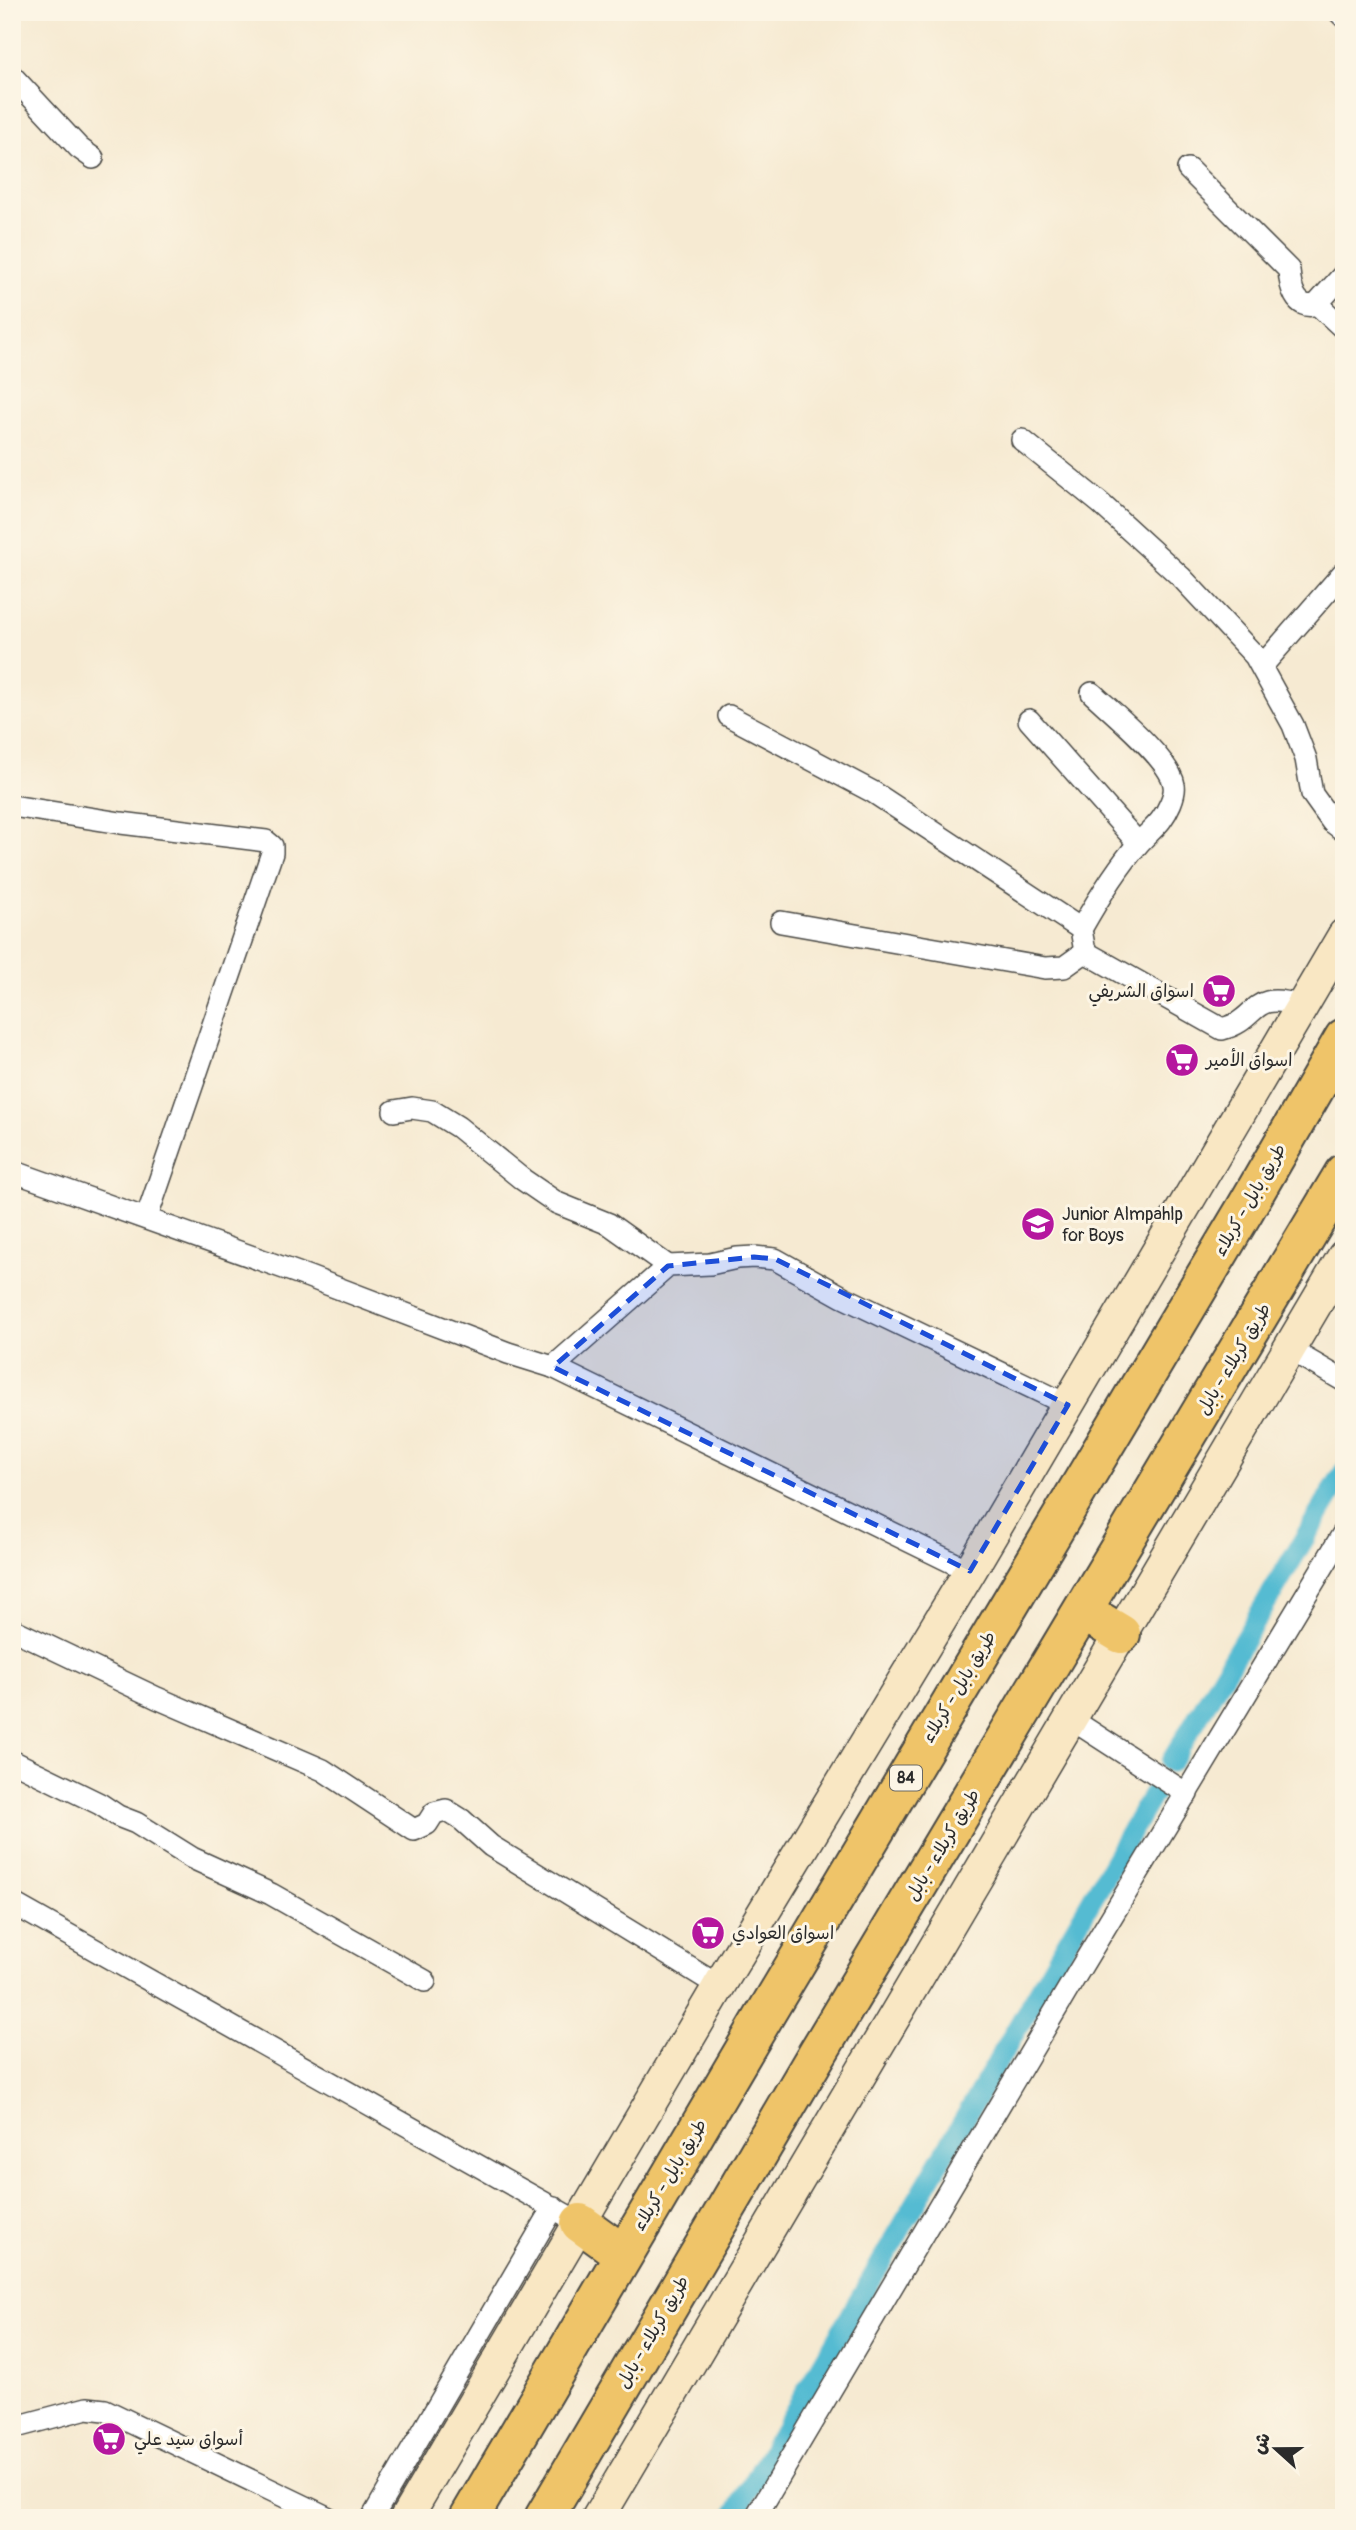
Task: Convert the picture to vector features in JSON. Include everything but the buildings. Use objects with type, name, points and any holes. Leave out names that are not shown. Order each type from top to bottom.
[{"type":"highway","name":"طريق بابل - كربلاء","points":[[468,2518],[1237,1223],[1344,1038]]},
{"type":"highway","name":"طريق كربلاء - بابل","points":[[544,2518],[824,2042],[1344,1173]]},
{"type":"highway","points":[[1083,1611],[1121,1634]]},
{"type":"highway","points":[[567,2215],[623,2254]]},
{"type":"main road","points":[[406,2518],[567,2215],[719,1986],[970,1571],[1344,935]]},
{"type":"main road","points":[[598,2518],[1344,1256]]},
{"type":"street","points":[[1339,12],[1344,17]]},
{"type":"street","points":[[12,76],[79,148],[93,158]]},
{"type":"street","points":[[1188,169],[1289,270],[1291,288],[1301,303],[1311,306],[1317,304],[1344,274]]},
{"type":"street","points":[[1317,304],[1344,329]]},
{"type":"street","points":[[1022,440],[1100,503],[1181,577],[1255,656],[1293,725],[1306,759],[1312,794],[1332,822],[1344,831]]},
{"type":"street","points":[[1262,666],[1344,572]]},
{"type":"street","points":[[1085,953],[1081,929],[1105,888],[1138,843],[1161,821],[1169,807],[1175,786],[1167,769],[1147,745],[1092,692]]},
{"type":"street","points":[[729,716],[873,792],[1081,929]]},
{"type":"street","points":[[1029,720],[1138,843]]},
{"type":"street","points":[[12,806],[266,841],[272,846],[247,928],[147,1217]]},
{"type":"street","points":[[781,922],[1045,968],[1064,967],[1085,953]]},
{"type":"street","points":[[1085,953],[1222,1029],[1235,1026],[1261,1003],[1282,1000],[1300,1006]]},
{"type":"street","points":[[394,1111],[412,1108],[432,1111],[458,1127],[522,1179],[557,1203],[609,1224],[668,1266],[710,1264],[737,1258],[775,1259],[843,1297],[1068,1405]]},
{"type":"street","points":[[12,1171],[147,1217],[509,1353],[553,1367],[970,1571]]},
{"type":"street","points":[[553,1367],[668,1266]]},
{"type":"street","points":[[1289,1349],[1344,1381]]},
{"type":"street","points":[[755,2518],[1067,1991],[1344,1532]]},
{"type":"street","points":[[12,1629],[157,1699],[323,1769],[414,1830],[427,1824],[434,1813],[446,1810],[462,1820],[491,1846],[719,1986]]},
{"type":"street","points":[[1071,1719],[1187,1794]]},
{"type":"street","points":[[12,1761],[100,1804],[192,1858],[279,1899],[425,1981]]},
{"type":"street","points":[[12,1903],[567,2215],[372,2518]]},
{"type":"street","points":[[12,2428],[87,2409],[105,2410],[329,2518]]},
{"type":"highlighted area","points":[[754,1257],[775,1259],[1068,1405],[970,1571],[553,1367],[668,1266]]},
{"type":"waterway","points":[[1171,1762],[1344,1472]]},
{"type":"waterway","points":[[733,2518],[1153,1794]]},
{"type":"place","name":"اسواق الشريفي","points":[[1219,991]]},
{"type":"place","name":"اسواق الأمير","points":[[1182,1060]]},
{"type":"place","name":"Junior Almpahlp for Boys","points":[[1038,1224]]},
{"type":"place","name":"اسواق العوادي","points":[[708,1933]]},
{"type":"place","name":"أسواق سيد علي","points":[[109,2439]]}]
